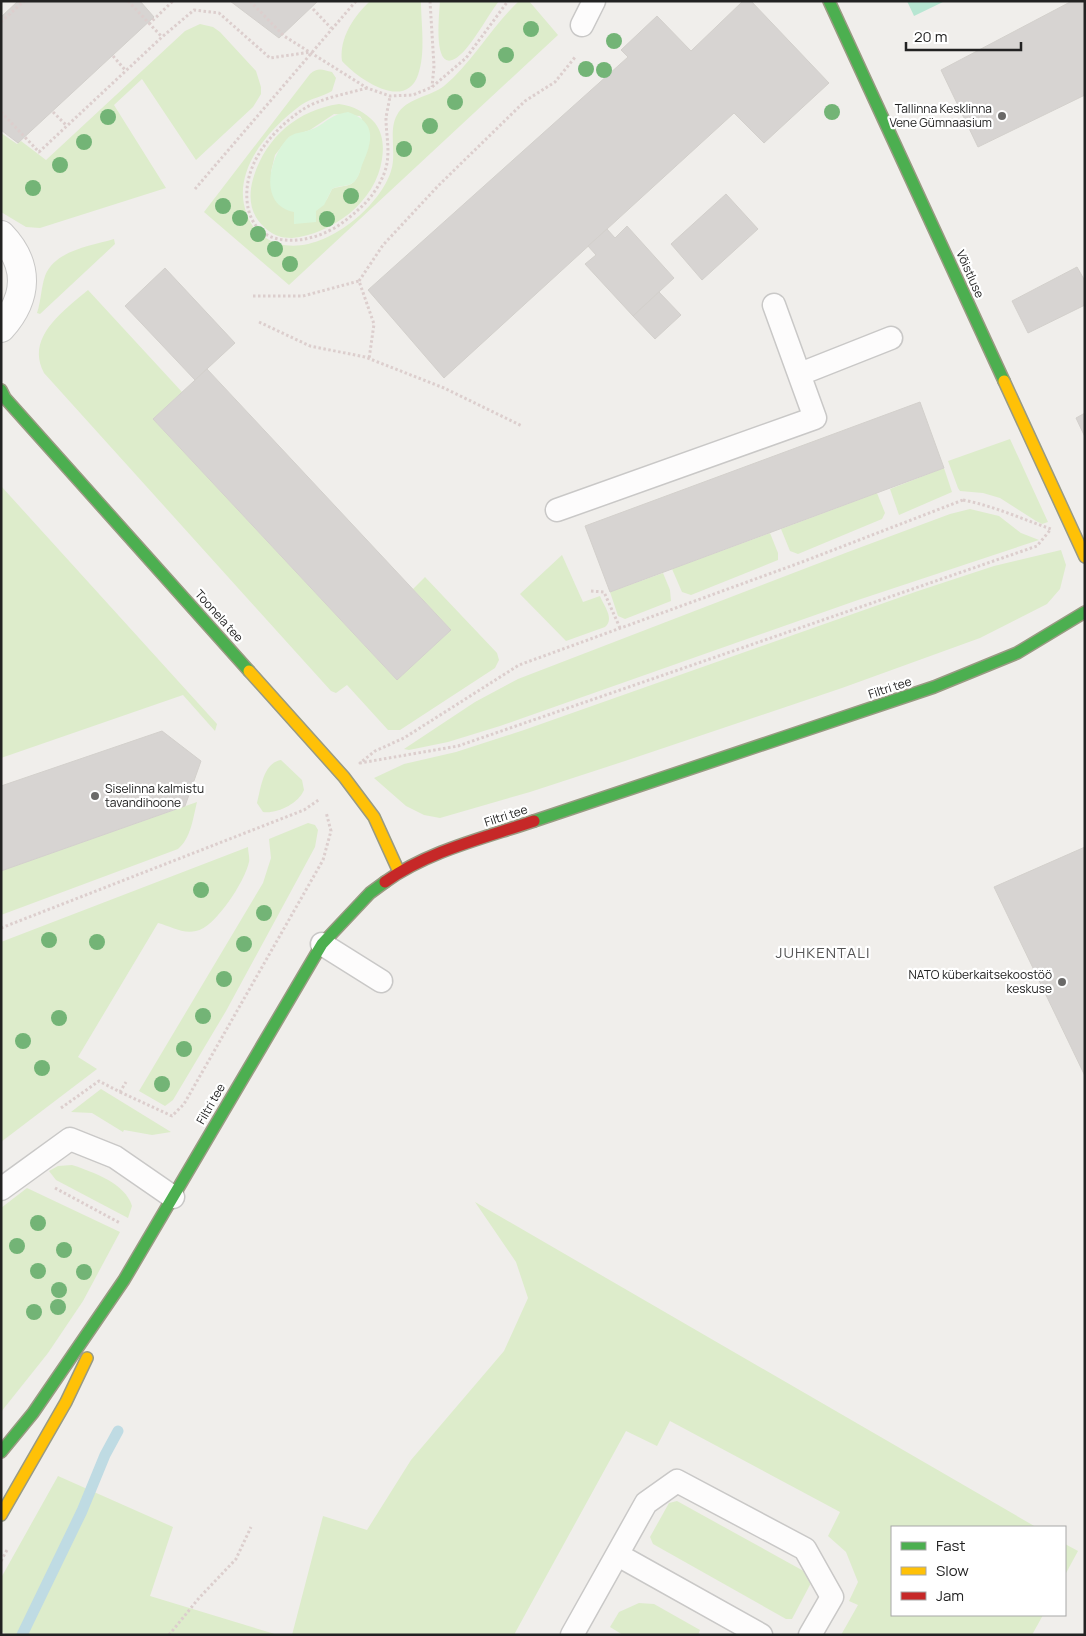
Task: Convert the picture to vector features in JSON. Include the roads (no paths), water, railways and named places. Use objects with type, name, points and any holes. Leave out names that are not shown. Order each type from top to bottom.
[{"type":"street","name":"Võistluse","points":[[830,1],[1085,557]]},
{"type":"street","points":[[1,235],[12,247],[20,264],[23,282],[20,300],[12,316],[1,328]]},
{"type":"street","name":"Toonela tee","points":[[1,390],[5,398],[344,777],[374,817],[399,872]]},
{"type":"street","name":"Filtri tee","points":[[1,1452],[33,1413],[124,1280],[322,944],[370,893],[399,872],[444,851],[934,688],[1017,653],[1085,612]]},
{"type":"street","name":"Filtri tee","points":[[1,1514],[66,1402],[124,1280]]},
{"type":"lane","points":[[582,25],[594,1]]},
{"type":"lane","points":[[557,510],[815,418],[774,304]]},
{"type":"lane","points":[[800,374],[891,338]]},
{"type":"lane","points":[[322,944],[381,981]]},
{"type":"lane","points":[[1,1189],[70,1138],[115,1157],[173,1197]]},
{"type":"lane","points":[[572,1635],[646,1503],[677,1481],[805,1549],[832,1597],[810,1635]]},
{"type":"lane","points":[[618,1555],[761,1635]]},
{"type":"waterway","points":[[22,1635],[82,1511],[105,1455],[118,1431]]},
{"type":"place","name":"Tallinna Kesklinna Vene Gümnaasium","points":[[1002,116]]},
{"type":"place","name":"Siselinna kalmistu tavandihoone","points":[[95,796]]},
{"type":"place","name":"NATO küberkaitsekoostöö keskuse","points":[[1062,982]]},
{"type":"district","name":"JUHKENTALI","points":[[823,953]]}]
